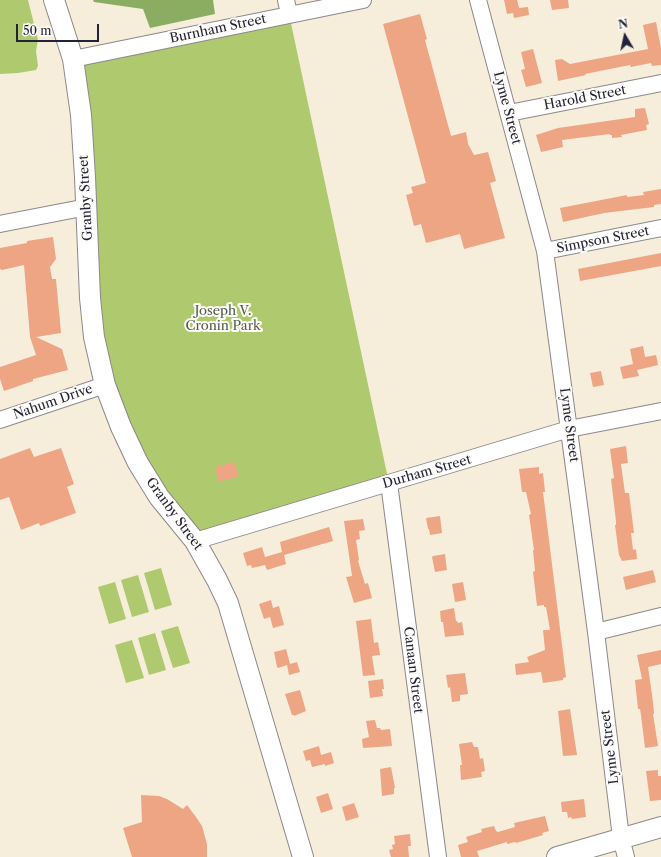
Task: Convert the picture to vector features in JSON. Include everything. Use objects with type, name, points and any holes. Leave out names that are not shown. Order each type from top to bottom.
[{"type":"main road","name":"Granby Street","points":[[54,0],[73,59],[81,115],[87,207],[90,298],[94,337],[105,385],[121,427],[138,463],[159,497],[195,541],[228,603],[303,857]]},
{"type":"main road","points":[[557,857],[623,848],[661,827]]},
{"type":"street","name":"Burnham Street","points":[[73,59],[287,7],[363,0]]},
{"type":"street","name":"Lyme Street","points":[[478,0],[545,251],[596,632],[623,848]]},
{"type":"street","name":"Harold Street","points":[[509,113],[661,83]]},
{"type":"street","points":[[0,224],[87,207]]},
{"type":"street","name":"Simpson Street","points":[[545,251],[661,228]]},
{"type":"street","name":"Nahum Drive","points":[[0,420],[105,385]]},
{"type":"street","name":"Durham Street","points":[[195,541],[569,429],[661,410]]},
{"type":"street","name":"Canaan Street","points":[[389,483],[438,857]]},
{"type":"street","points":[[596,632],[661,616]]},
{"type":"green space","points":[[0,0],[28,0],[38,40],[36,51],[38,66],[36,70],[0,74]]},
{"type":"green space","points":[[93,0],[213,0],[215,14],[150,28],[143,9],[94,2]]},
{"type":"green space","name":"Joseph V. Cronin Park","points":[[289,14],[389,483],[195,541],[178,522],[105,385],[73,59]]},
{"type":"green space","points":[[161,568],[172,605],[155,610],[144,573]]},
{"type":"green space","points":[[138,575],[149,612],[132,617],[121,580]]},
{"type":"green space","points":[[115,582],[126,619],[109,624],[98,587]]},
{"type":"green space","points":[[178,626],[190,663],[173,668],[161,631]]},
{"type":"green space","points":[[155,633],[166,670],[149,675],[138,638]]},
{"type":"green space","points":[[132,640],[144,678],[126,683],[115,645]]},
{"type":"building","points":[[504,0],[517,0],[519,8],[528,7],[529,15],[514,18],[513,13],[507,14]]},
{"type":"building","points":[[550,0],[568,0],[569,8],[552,10]]},
{"type":"building","points":[[420,14],[427,39],[425,40],[451,136],[466,132],[468,144],[474,155],[488,152],[496,181],[490,183],[505,238],[464,249],[460,234],[426,243],[421,224],[414,226],[406,195],[413,193],[411,187],[426,183],[383,24]]},
{"type":"building","points":[[656,22],[661,48],[661,65],[652,66],[651,63],[631,67],[630,65],[558,81],[555,60],[562,59],[570,64],[648,49],[643,25]]},
{"type":"building","points":[[533,49],[542,83],[526,87],[521,70],[525,69],[521,52]]},
{"type":"building","points":[[645,108],[649,124],[646,125],[647,130],[621,135],[622,137],[612,138],[612,135],[610,134],[562,140],[563,147],[541,152],[536,135],[558,128],[635,117],[635,109]]},
{"type":"building","points":[[661,189],[661,204],[654,205],[654,207],[604,213],[563,222],[560,208],[627,195],[627,197],[644,195],[643,192]]},
{"type":"building","points":[[53,237],[56,259],[50,267],[52,279],[56,279],[61,333],[36,337],[62,349],[68,370],[33,379],[33,381],[4,391],[0,379],[0,367],[36,355],[30,337],[24,265],[2,270],[0,269],[0,248],[27,243],[27,241]]},
{"type":"building","points":[[661,253],[661,266],[580,281],[578,269]]},
{"type":"building","points":[[643,346],[645,357],[656,355],[658,365],[637,370],[639,376],[623,379],[620,367],[633,364],[630,349]]},
{"type":"building","points":[[601,371],[604,385],[593,387],[590,373]]},
{"type":"building","points":[[626,446],[628,463],[621,464],[625,493],[629,493],[634,533],[631,533],[633,550],[636,549],[637,559],[622,561],[619,555],[615,525],[616,521],[611,479],[614,478],[610,449]]},
{"type":"building","points":[[30,448],[34,457],[61,448],[74,484],[67,487],[76,513],[40,526],[39,523],[21,530],[9,497],[0,500],[0,459]]},
{"type":"building","points":[[234,462],[239,476],[219,482],[215,467]]},
{"type":"building","points":[[539,467],[539,474],[543,473],[545,492],[543,492],[566,677],[563,678],[563,680],[543,683],[541,672],[516,675],[515,664],[529,662],[527,657],[545,650],[543,630],[550,630],[546,607],[544,607],[544,605],[537,606],[533,572],[535,571],[534,550],[529,515],[531,514],[526,492],[522,492],[519,469]]},
{"type":"building","points":[[440,516],[442,533],[430,535],[426,518]]},
{"type":"building","points":[[363,519],[365,530],[359,531],[360,539],[356,540],[358,561],[365,584],[368,583],[372,598],[354,603],[346,577],[352,576],[344,521]]},
{"type":"building","points":[[329,527],[333,541],[284,555],[286,564],[267,570],[265,565],[252,568],[251,565],[247,566],[243,553],[262,547],[265,557],[282,552],[280,542]]},
{"type":"building","points":[[445,554],[447,570],[435,572],[432,557]]},
{"type":"building","points":[[653,570],[656,582],[626,590],[623,577]]},
{"type":"building","points":[[463,582],[466,600],[455,602],[452,584]]},
{"type":"building","points":[[271,600],[273,608],[279,606],[284,625],[273,628],[270,617],[264,619],[259,604]]},
{"type":"building","points":[[454,608],[456,621],[458,623],[462,622],[464,635],[445,637],[440,611]]},
{"type":"building","points":[[371,619],[374,643],[378,642],[380,655],[372,656],[375,675],[363,676],[356,621]]},
{"type":"building","points":[[286,649],[290,664],[297,662],[300,672],[289,675],[287,665],[277,667],[274,652]]},
{"type":"building","points":[[661,650],[661,664],[648,667],[658,746],[645,748],[640,709],[638,709],[635,680],[642,679],[637,655]]},
{"type":"building","points":[[465,673],[468,694],[460,695],[460,701],[452,702],[450,687],[448,688],[446,675]]},
{"type":"building","points":[[383,679],[383,696],[370,698],[368,681]]},
{"type":"building","points":[[300,690],[306,711],[294,716],[292,715],[285,694]]},
{"type":"building","points":[[570,709],[577,755],[563,756],[558,711]]},
{"type":"building","points":[[375,720],[377,728],[380,728],[381,730],[390,729],[392,746],[363,748],[362,739],[369,737],[366,721]]},
{"type":"building","points":[[472,742],[474,747],[478,747],[480,759],[483,758],[485,771],[481,772],[482,777],[461,780],[460,765],[462,765],[459,744]]},
{"type":"building","points":[[319,746],[321,755],[331,752],[334,763],[325,766],[325,764],[312,767],[310,760],[306,761],[303,751]]},
{"type":"building","points":[[391,767],[395,788],[394,794],[382,796],[380,769]]},
{"type":"building","points":[[658,770],[658,776],[661,776],[661,800],[650,801],[646,771]]},
{"type":"building","points":[[328,793],[333,809],[321,813],[316,797]]},
{"type":"building","points":[[141,795],[159,796],[183,809],[187,805],[202,826],[207,844],[207,857],[132,857],[123,828],[142,822]]},
{"type":"building","points":[[584,799],[586,817],[572,819],[571,817],[568,818],[567,812],[562,812],[561,802]]},
{"type":"building","points":[[354,803],[359,817],[346,821],[342,807]]},
{"type":"building","points":[[545,816],[549,831],[542,833],[543,835],[516,843],[507,844],[507,842],[477,851],[479,857],[461,857],[458,845],[468,842],[466,837],[482,832],[481,829],[494,826],[498,832],[515,827],[514,823]]},
{"type":"building","points":[[410,834],[411,846],[408,846],[409,857],[391,857],[389,850],[393,849],[392,845],[395,844],[394,836]]}]
